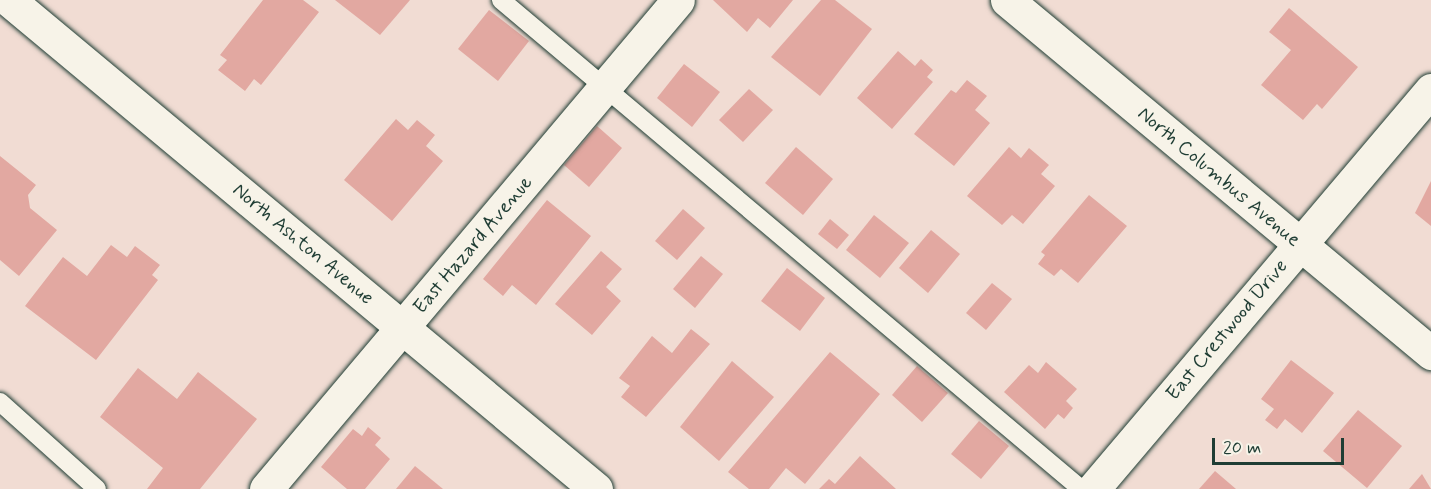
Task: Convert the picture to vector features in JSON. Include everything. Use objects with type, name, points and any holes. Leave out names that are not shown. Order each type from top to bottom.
[{"type":"street","name":"North Ashton Avenue","points":[[9,0],[596,489]]},
{"type":"street","name":"East Hazard Avenue","points":[[266,489],[678,0]]},
{"type":"street","name":"North Columbus Avenue","points":[[1007,0],[1431,353]]},
{"type":"street","name":"East Crestwood Drive","points":[[1093,489],[1431,90]]},
{"type":"lane","points":[[501,0],[1081,489]]},
{"type":"lane","points":[[0,402],[97,489]]},
{"type":"building","points":[[263,0],[303,0],[319,12],[261,85],[254,79],[245,91],[218,70],[227,60],[220,55]]},
{"type":"building","points":[[335,0],[410,0],[380,35]]},
{"type":"building","points":[[713,0],[793,0],[770,28],[758,18],[747,32]]},
{"type":"building","points":[[821,0],[835,0],[872,29],[820,96],[771,57]]},
{"type":"building","points":[[1289,8],[1358,67],[1322,109],[1317,104],[1303,120],[1261,85],[1291,50],[1269,32]]},
{"type":"building","points":[[489,10],[529,41],[498,81],[458,49]]},
{"type":"building","points":[[898,51],[915,66],[921,59],[933,70],[927,77],[933,82],[892,129],[857,98]]},
{"type":"building","points":[[684,64],[720,92],[692,127],[657,98]]},
{"type":"building","points":[[967,80],[987,96],[975,110],[990,123],[954,166],[914,134],[951,90],[956,93]]},
{"type":"building","points":[[749,89],[773,110],[743,142],[719,120]]},
{"type":"building","points":[[396,119],[408,130],[417,120],[435,135],[426,146],[443,161],[392,221],[344,180]]},
{"type":"building","points":[[597,126],[622,148],[589,187],[564,165]]},
{"type":"building","points":[[796,147],[833,179],[803,215],[765,183]]},
{"type":"building","points":[[1009,147],[1021,158],[1029,148],[1049,165],[1041,174],[1055,186],[1023,224],[1012,215],[1002,225],[967,196]]},
{"type":"building","points":[[0,156],[36,185],[28,195],[30,208],[57,230],[19,276],[0,260]]},
{"type":"building","points":[[1431,181],[1431,226],[1415,213]]},
{"type":"building","points":[[1089,195],[1127,226],[1078,283],[1061,269],[1054,276],[1038,264],[1045,255],[1041,252]]},
{"type":"building","points":[[547,200],[591,236],[536,305],[512,285],[503,296],[483,279]]},
{"type":"building","points":[[683,209],[705,228],[677,260],[655,241]]},
{"type":"building","points":[[874,215],[909,243],[880,278],[846,250]]},
{"type":"building","points":[[830,219],[849,235],[837,249],[818,234]]},
{"type":"building","points":[[931,230],[960,254],[928,293],[899,268]]},
{"type":"building","points":[[111,245],[127,257],[135,246],[160,265],[152,275],[158,280],[96,360],[25,306],[63,257],[87,276]]},
{"type":"building","points":[[601,251],[622,269],[606,287],[621,301],[592,335],[555,304]]},
{"type":"building","points":[[701,256],[723,274],[695,308],[673,289]]},
{"type":"building","points":[[787,268],[825,298],[800,331],[761,301]]},
{"type":"building","points":[[992,283],[1012,299],[986,330],[966,313]]},
{"type":"building","points":[[691,329],[710,344],[646,417],[621,397],[630,386],[619,378],[652,336],[672,353]]},
{"type":"building","points":[[830,352],[880,394],[805,484],[786,468],[769,489],[749,489],[728,472]]},
{"type":"building","points":[[1291,360],[1334,393],[1302,433],[1285,419],[1277,429],[1265,420],[1274,409],[1261,399]]},
{"type":"building","points":[[732,361],[774,397],[719,461],[680,427]]},
{"type":"building","points":[[1046,362],[1077,389],[1066,401],[1073,408],[1064,419],[1058,414],[1045,429],[1004,392],[1029,365],[1038,373]]},
{"type":"building","points":[[917,366],[948,393],[922,422],[892,395]]},
{"type":"building","points":[[138,368],[177,399],[198,372],[257,419],[200,489],[147,489],[163,468],[100,417]]},
{"type":"building","points":[[1358,410],[1402,446],[1367,488],[1323,451]]},
{"type":"building","points":[[979,421],[1009,446],[981,479],[951,454]]},
{"type":"building","points":[[368,427],[381,438],[375,445],[390,459],[365,489],[347,489],[321,467],[353,429],[362,436]]},
{"type":"building","points":[[860,456],[896,489],[819,489],[829,479],[835,484]]},
{"type":"building","points":[[415,466],[443,489],[396,489]]},
{"type":"building","points":[[1215,471],[1236,489],[1199,489]]},
{"type":"building","points":[[1422,474],[1431,489],[1409,489]]}]
